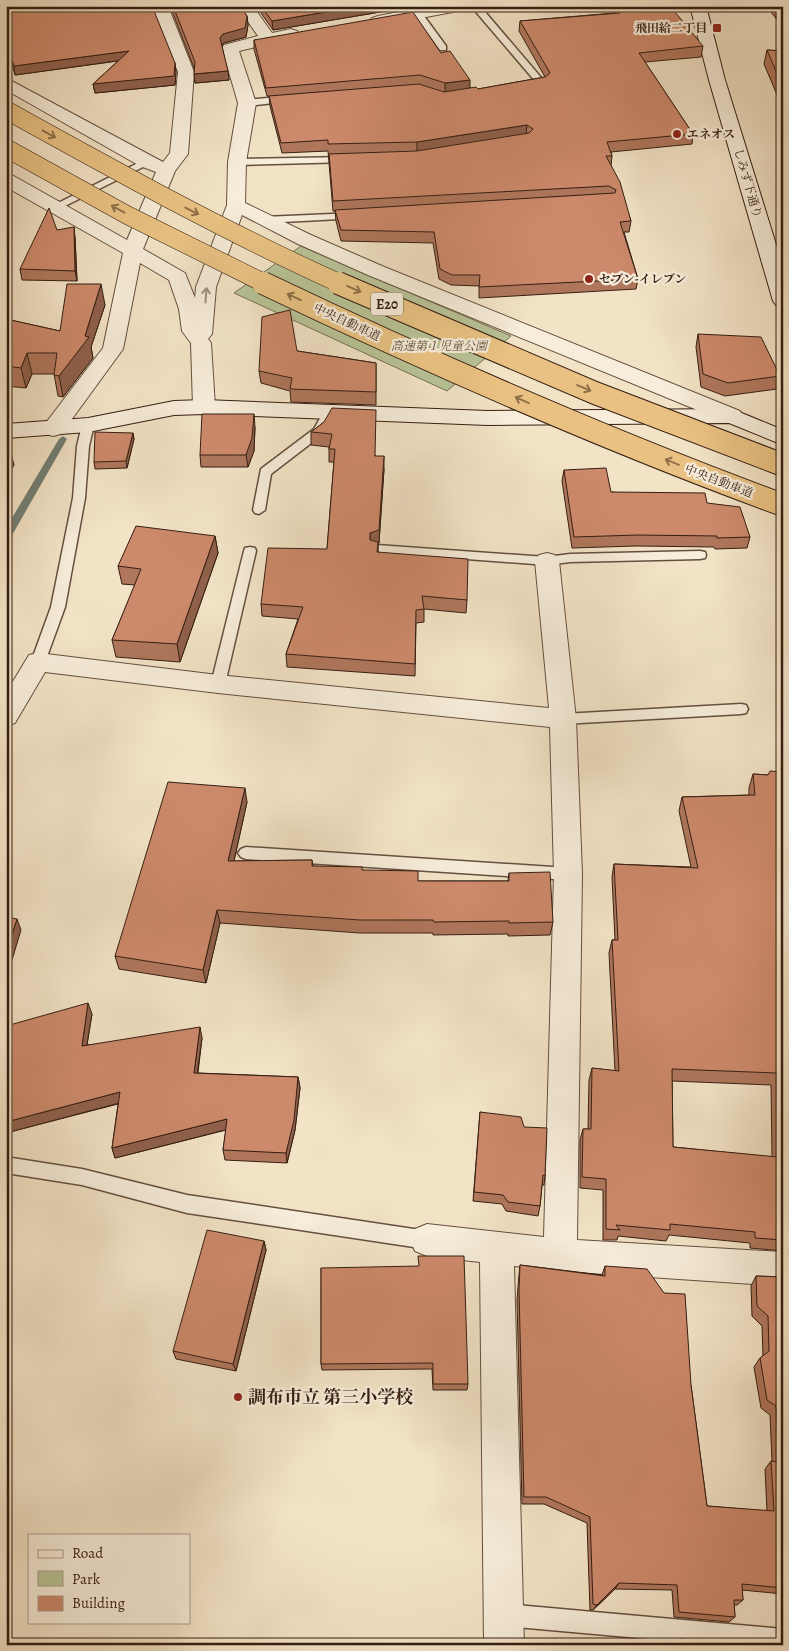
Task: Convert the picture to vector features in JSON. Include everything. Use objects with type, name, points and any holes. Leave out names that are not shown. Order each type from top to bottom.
[{"type":"highway","name":"E20","points":[[6,110],[148,189],[286,259],[431,324],[568,381],[783,465]]},
{"type":"highway","name":"中央自動車道","points":[[6,148],[118,209],[248,276],[401,348],[584,428],[783,505]]},
{"type":"street","points":[[53,429],[112,349],[133,250],[166,170],[179,154],[186,72],[160,6]]},
{"type":"street","points":[[245,6],[268,38]]},
{"type":"street","points":[[363,23],[411,12],[458,6]]},
{"type":"street","name":"しみず下通り","points":[[698,6],[717,80],[783,301]]},
{"type":"street","points":[[204,408],[201,343],[206,287],[236,205],[237,162],[247,102],[230,48],[268,38],[306,32]]},
{"type":"street","points":[[6,83],[146,162],[166,170]]},
{"type":"street","points":[[6,180],[178,277],[190,309],[192,331],[201,343]]},
{"type":"street","points":[[236,205],[264,220],[538,340],[783,438]]},
{"type":"street","points":[[6,431],[88,425],[174,408],[488,418],[732,416]]},
{"type":"street","points":[[547,561],[563,719],[568,874],[560,1255]]},
{"type":"street","points":[[6,716],[38,662],[218,684],[563,719]]},
{"type":"street","points":[[427,1240],[560,1255],[783,1269]]},
{"type":"street","points":[[497,1248],[503,1630]]},
{"type":"lane","points":[[475,6],[541,83],[522,86]]},
{"type":"lane","points":[[411,12],[443,48]]},
{"type":"lane","points":[[247,102],[295,99]]},
{"type":"lane","points":[[237,162],[362,159]]},
{"type":"lane","points":[[55,207],[146,162]]},
{"type":"lane","points":[[264,220],[362,215]]},
{"type":"lane","points":[[259,510],[265,472],[319,431],[329,412]]},
{"type":"lane","points":[[38,662],[58,607],[79,498],[88,425]]},
{"type":"lane","points":[[377,549],[547,561],[570,558],[700,555]]},
{"type":"lane","points":[[218,684],[250,551]]},
{"type":"lane","points":[[563,719],[741,709]]},
{"type":"lane","points":[[246,853],[568,874]]},
{"type":"lane","points":[[6,1166],[82,1177],[187,1204],[427,1240]]},
{"type":"lane","points":[[503,1630],[783,1640]]},
{"type":"green space","name":"高速第１児童公園","points":[[301,246],[511,336],[447,391],[234,293]]},
{"type":"building","points":[[6,6],[152,6],[175,63],[174,76],[93,84],[129,51],[14,66],[6,40]]},
{"type":"building","points":[[173,6],[240,6],[247,16],[245,28],[223,34],[220,38],[228,71],[194,74],[195,62]]},
{"type":"building","points":[[261,6],[362,6],[272,21]]},
{"type":"building","points":[[615,6],[670,6],[703,46],[639,53],[693,134],[607,142],[612,156],[606,156],[620,182],[631,221],[620,222],[638,279],[479,287],[480,275],[452,275],[440,269],[434,232],[341,230],[335,210],[615,193],[616,190],[609,186],[333,201],[329,154],[417,151],[529,133],[533,129],[527,125],[417,142],[328,144],[328,140],[281,143],[269,96],[419,84],[444,92],[476,87],[478,89],[545,77],[550,73],[520,21],[620,13]]},
{"type":"building","points":[[413,12],[441,53],[450,51],[470,80],[445,83],[420,75],[266,88],[254,40]]},
{"type":"building","points":[[767,50],[783,51],[783,88]]},
{"type":"building","points":[[49,208],[57,230],[74,227],[75,271],[20,269]]},
{"type":"building","points":[[67,284],[101,284],[85,336],[89,337],[59,376],[54,375],[57,353],[27,353],[21,368],[6,366],[6,319],[60,331]]},
{"type":"building","points":[[290,310],[297,351],[376,363],[376,392],[290,389],[292,378],[259,371],[262,317]]},
{"type":"building","points":[[698,334],[761,337],[780,376],[728,383],[703,374]]},
{"type":"building","points":[[332,408],[376,410],[375,456],[384,456],[379,530],[370,533],[370,540],[378,542],[377,552],[468,559],[467,600],[422,596],[424,609],[416,610],[415,664],[286,654],[303,607],[261,604],[268,548],[327,549],[335,449],[329,449],[332,434],[311,432],[324,422]]},
{"type":"building","points":[[202,414],[254,414],[252,438],[246,455],[200,455]]},
{"type":"building","points":[[95,432],[133,433],[126,461],[94,462]]},
{"type":"building","points":[[606,468],[611,492],[705,493],[707,503],[740,507],[750,537],[717,538],[717,536],[638,535],[574,537],[564,470]]},
{"type":"building","points":[[136,526],[215,536],[177,644],[112,640],[141,569],[118,566]]},
{"type":"building","points":[[770,771],[783,772],[783,1240],[755,1238],[755,1232],[670,1224],[670,1230],[616,1225],[620,1230],[606,1229],[606,1179],[582,1177],[583,1129],[591,1129],[592,1068],[619,1071],[612,940],[618,940],[614,864],[698,868],[682,797],[755,795],[753,774],[768,775]],"holes":[[[672,1069],[777,1073],[778,1157],[673,1147]]]},
{"type":"building","points":[[168,782],[245,788],[228,861],[312,860],[312,866],[362,867],[362,870],[418,871],[418,881],[509,881],[509,873],[550,872],[553,922],[360,920],[217,910],[203,970],[115,956]]},
{"type":"building","points":[[6,917],[17,919],[6,953]]},
{"type":"building","points":[[88,1003],[82,1046],[200,1027],[194,1073],[298,1077],[294,1120],[286,1153],[223,1150],[227,1119],[112,1148],[120,1092],[6,1122],[6,1026]]},
{"type":"building","points":[[480,1112],[521,1117],[524,1127],[547,1128],[545,1176],[543,1175],[540,1206],[508,1202],[503,1195],[474,1192]]},
{"type":"building","points":[[207,1230],[264,1241],[233,1364],[173,1351]]},
{"type":"building","points":[[418,1256],[464,1256],[468,1384],[433,1384],[433,1363],[321,1364],[321,1268],[419,1266]]},
{"type":"building","points":[[520,1265],[605,1276],[605,1266],[647,1269],[664,1293],[685,1294],[691,1385],[707,1506],[774,1511],[771,1461],[779,1462],[776,1406],[767,1400],[760,1358],[769,1351],[768,1316],[757,1306],[756,1276],[783,1277],[783,1588],[742,1584],[743,1600],[734,1600],[735,1617],[679,1612],[677,1585],[619,1583],[597,1605],[593,1604],[590,1517],[546,1497],[524,1497]]},
{"type":"building","points":[[681,1639],[735,1643],[736,1645],[681,1645]]},
{"type":"building","points":[[556,1641],[605,1645],[556,1645]]},
{"type":"waterway","points":[[6,537],[63,439]]},
{"type":"place","name":"飛田給二丁目","points":[[717,28]]},
{"type":"place","name":"エネオス","points":[[677,134]]},
{"type":"place","name":"セブン-イレブン","points":[[589,279]]},
{"type":"place","name":"調布市立 第三小学校","points":[[238,1397]]}]
